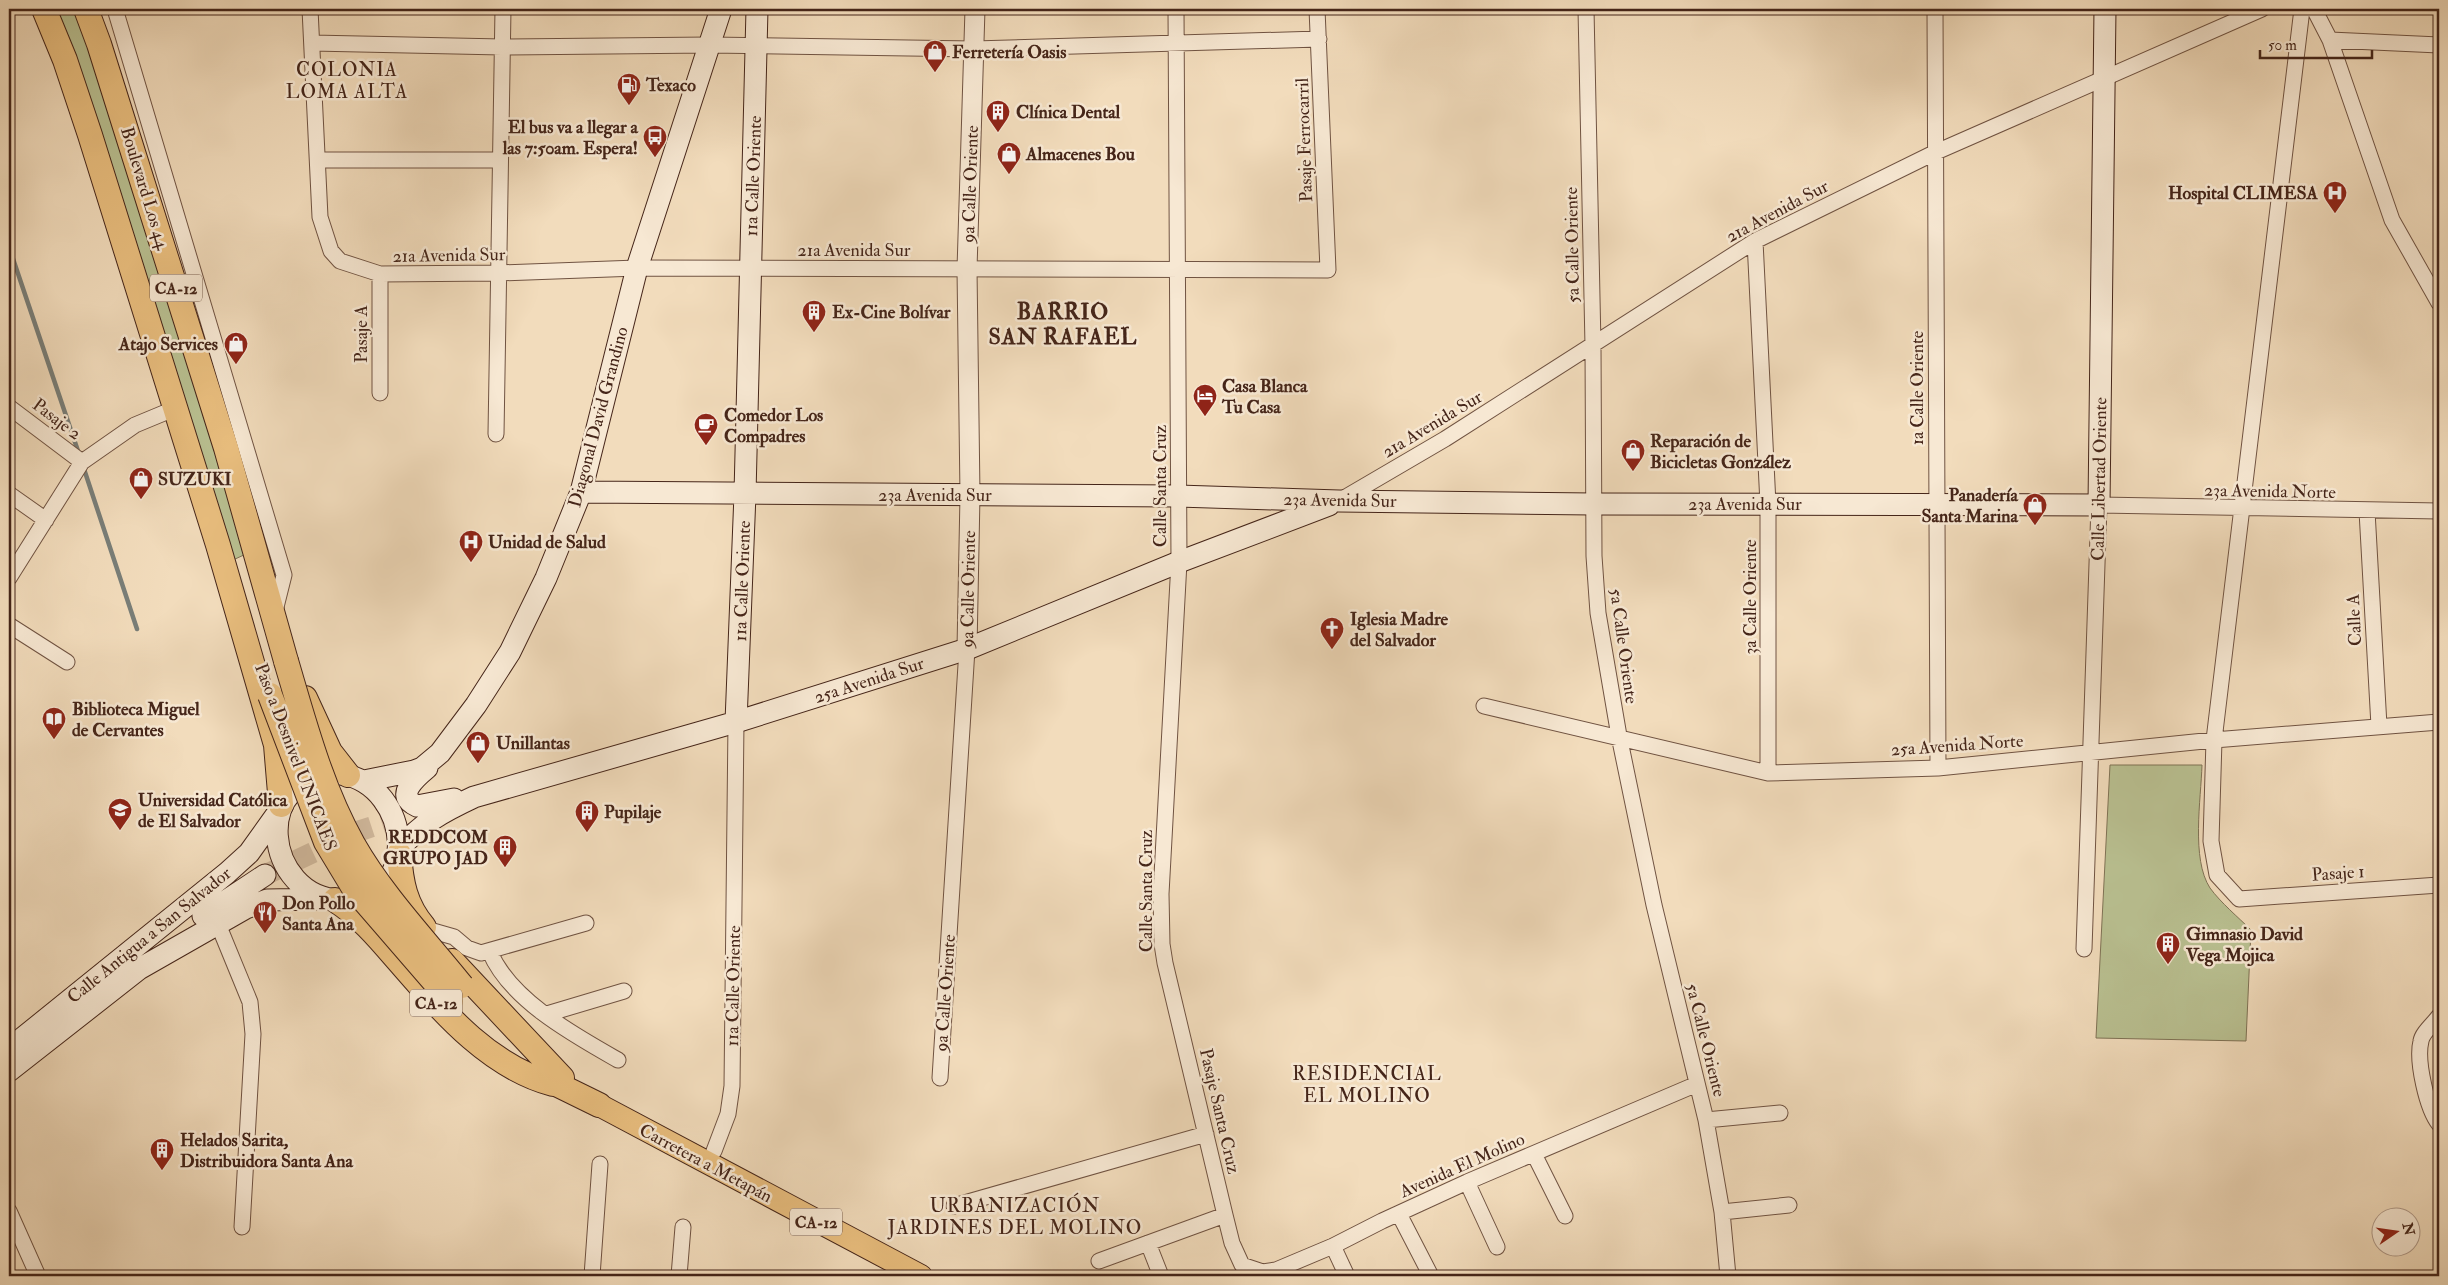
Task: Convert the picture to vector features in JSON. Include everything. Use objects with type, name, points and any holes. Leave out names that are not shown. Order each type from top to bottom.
[{"type":"highway","name":"Boulevard Los 44","points":[[44,9],[65,60],[90,134],[218,545]]},
{"type":"highway","name":"Boulevard Los 44","points":[[86,9],[99,44],[226,448],[261,570]]},
{"type":"highway","name":"CA-12","points":[[218,545],[276,745],[280,808]]},
{"type":"highway","name":"Paso a Desnivel UNICAES","points":[[218,545],[270,695],[326,842],[356,890],[557,1081],[599,1104]]},
{"type":"highway","name":"CA-12","points":[[261,570],[276,607],[308,704],[330,752],[356,778]]},
{"type":"highway","name":"Paso a Desnivel UNICAES","points":[[261,570],[311,745],[353,843],[369,870],[456,984]]},
{"type":"highway","name":"CA-12","points":[[399,852],[402,884],[407,901],[426,929],[456,984]]},
{"type":"highway","name":"CA-12","points":[[333,900],[352,911],[367,925],[447,1016],[484,1047],[513,1067],[538,1080],[557,1081]]},
{"type":"highway","points":[[427,992],[456,984]]},
{"type":"main road","name":"Diagonal David Grandino","points":[[356,778],[404,774],[422,768],[448,744],[510,652],[546,578],[581,492],[637,268],[721,9]]},
{"type":"main road","name":"11a Calle Oriente","points":[[736,722],[745,494],[757,9]]},
{"type":"main road","name":"Calle Libertad Oriente","points":[[2100,506],[2106,76],[2105,9]]},
{"type":"main road","name":"23a Avenida Sur","points":[[581,492],[1178,496],[1339,501],[1594,504],[2100,506]]},
{"type":"main road","name":"25a Avenida Sur","points":[[399,852],[420,826],[431,818],[481,794],[736,722],[967,650],[1179,562],[1339,501]]},
{"type":"main road","points":[[448,744],[431,766],[410,784],[406,797],[411,804],[416,806],[481,794]]},
{"type":"main road","points":[[330,774],[356,778],[375,789],[388,808],[397,830],[399,852],[393,873],[379,890],[361,898],[333,900],[306,889],[289,870],[278,843],[280,808],[294,789],[310,779],[330,774]]},
{"type":"main road","points":[[420,811],[481,794]]},
{"type":"main road","name":"Calle Antigua a San Salvador","points":[[9,1050],[227,873],[249,853],[280,808]]},
{"type":"main road","points":[[139,969],[161,946],[265,875]]},
{"type":"main road","name":"Calle Antigua a San Salvador","points":[[9,1071],[139,969],[246,908],[267,900],[333,900]]},
{"type":"main road","name":"Carretera a Metapán","points":[[599,1104],[672,1145],[713,1159],[920,1276]]},
{"type":"street","points":[[115,9],[284,575],[276,607]]},
{"type":"street","name":"21a Avenida Sur","points":[[310,9],[320,217],[331,251],[340,261],[349,266],[380,274],[498,273],[637,268],[1178,268],[1328,270]]},
{"type":"street","points":[[496,434],[499,160],[503,9]]},
{"type":"street","name":"9a Calle Oriente","points":[[940,1078],[967,650],[970,495],[967,269],[975,9]]},
{"type":"street","name":"Calle Santa Cruz","points":[[1165,963],[1162,944],[1161,894],[1179,562],[1176,9]]},
{"type":"street","name":"Pasaje Ferrocarril","points":[[1317,9],[1328,270]]},
{"type":"street","name":"5a Calle Oriente","points":[[1586,9],[1593,346],[1594,504],[1598,613],[1619,736],[1654,905],[1706,1120],[1722,1212],[1728,1276]]},
{"type":"street","name":"1a Calle Oriente","points":[[1935,9],[1934,153],[1938,768]]},
{"type":"street","name":"21a Avenida Sur","points":[[1339,501],[1445,439],[1755,241],[1934,153],[2262,9]]},
{"type":"street","points":[[2214,740],[2302,9]]},
{"type":"street","points":[[2314,9],[2330,40],[2392,220],[2439,303]]},
{"type":"street","points":[[312,43],[502,47],[709,45],[974,49],[1319,39]]},
{"type":"street","points":[[2330,40],[2439,45]]},
{"type":"street","points":[[318,160],[499,160]]},
{"type":"street","name":"3a Calle Oriente","points":[[1755,241],[1768,504],[1768,773]]},
{"type":"street","name":"Pasaje A","points":[[380,274],[380,393]]},
{"type":"street","name":"Pasaje 2","points":[[9,407],[82,462]]},
{"type":"street","points":[[9,578],[82,462],[135,425],[176,408]]},
{"type":"street","points":[[9,494],[46,520]]},
{"type":"street","name":"23a Avenida Norte","points":[[2100,506],[2439,511]]},
{"type":"street","name":"Calle Libertad Oriente","points":[[2084,949],[2100,506]]},
{"type":"street","name":"Calle A","points":[[2368,511],[2379,726]]},
{"type":"street","points":[[9,625],[67,662]]},
{"type":"street","name":"25a Avenida Norte","points":[[1484,706],[1619,736],[1768,773],[1938,768],[2214,740],[2439,722]]},
{"type":"street","name":"11a Calle Oriente","points":[[713,1159],[728,1114],[732,1086],[736,722]]},
{"type":"street","name":"Pasaje 1","points":[[2214,740],[2211,841],[2218,875],[2239,900],[2439,885]]},
{"type":"street","points":[[426,929],[454,937],[467,948],[475,951],[490,952],[586,923]]},
{"type":"street","points":[[218,924],[250,1002],[253,1034],[242,1227]]},
{"type":"street","points":[[490,952],[502,974],[522,995],[585,1041],[618,1060]]},
{"type":"street","name":"Pasaje Santa Cruz","points":[[1165,963],[1232,1243],[1242,1265]]},
{"type":"street","points":[[547,1014],[624,991]]},
{"type":"street","points":[[2439,1016],[2421,1040],[2421,1074],[2432,1115],[2439,1124]]},
{"type":"street","name":"Avenida El Molino","points":[[1242,1265],[1264,1274],[1276,1270],[1333,1246],[1467,1182],[1697,1084]]},
{"type":"street","points":[[1706,1120],[1780,1113]]},
{"type":"street","points":[[954,1206],[1206,1134]]},
{"type":"street","points":[[1534,1154],[1565,1216]]},
{"type":"street","points":[[592,1276],[600,1164]]},
{"type":"street","points":[[1467,1182],[1497,1247]]},
{"type":"street","points":[[1722,1212],[1789,1205]]},
{"type":"street","points":[[9,1211],[38,1276]]},
{"type":"street","points":[[1399,1214],[1431,1276]]},
{"type":"street","points":[[1100,1261],[1225,1215]]},
{"type":"street","points":[[679,1276],[683,1227]]},
{"type":"street","points":[[1148,1244],[1161,1276]]},
{"type":"street","points":[[1333,1246],[1347,1276]]},
{"type":"green space","points":[[53,9],[77,9],[105,87],[246,554],[233,560]]},
{"type":"green space","points":[[2110,765],[2202,765],[2198,828],[2204,876],[2214,894],[2251,930],[2246,1041],[2096,1038]]},
{"type":"waterway","points":[[9,247],[79,454]]},
{"type":"waterway","points":[[83,466],[137,629]]},
{"type":"tunnel","points":[[265,875],[359,831],[420,811]]},
{"type":"place","name":"Ferretería Oasis","points":[[935,73]]},
{"type":"place","name":"Texaco","points":[[629,106]]},
{"type":"place","name":"Clínica Dental","points":[[998,133]]},
{"type":"place","name":"El bus va a llegar a las 7:50am. Espera!","points":[[655,158]]},
{"type":"place","name":"Almacenes Bou","points":[[1009,175]]},
{"type":"place","name":"Hospital CLIMESA","points":[[2335,214]]},
{"type":"place","name":"Ex-Cine Bolívar","points":[[814,333]]},
{"type":"place","name":"Atajo Services","points":[[236,365]]},
{"type":"place","name":"Casa Blanca Tu Casa","points":[[1205,417]]},
{"type":"place","name":"Comedor Los Compadres","points":[[706,446]]},
{"type":"place","name":"Reparación de Bicicletas González","points":[[1633,472]]},
{"type":"place","name":"SUZUKI","points":[[141,500]]},
{"type":"place","name":"Panadería Santa Marina","points":[[2035,526]]},
{"type":"place","name":"Unidad de Salud","points":[[471,563]]},
{"type":"place","name":"Iglesia Madre del Salvador","points":[[1332,650]]},
{"type":"place","name":"Biblioteca Miguel de Cervantes","points":[[54,740]]},
{"type":"place","name":"Unillantas","points":[[478,764]]},
{"type":"place","name":"Universidad Católica de El Salvador","points":[[120,831]]},
{"type":"place","name":"Pupilaje","points":[[587,833]]},
{"type":"place","name":"REDDCOM GRUPO JAD","points":[[505,868]]},
{"type":"place","name":"Don Pollo Santa Ana","points":[[265,934]]},
{"type":"place","name":"Gimnasio David Vega Mojica","points":[[2168,965]]},
{"type":"place","name":"Helados Sarita, Distribuidora Santa Ana","points":[[162,1171]]},
{"type":"district","name":"COLONIA LOMA ALTA","points":[[347,80]]},
{"type":"district","name":"BARRIO SAN RAFAEL","points":[[1063,324]]},
{"type":"district","name":"RESIDENCIAL EL MOLINO","points":[[1367,1084]]},
{"type":"district","name":"URBANIZACIÓN JARDINES DEL MOLINO","points":[[1015,1216]]}]
